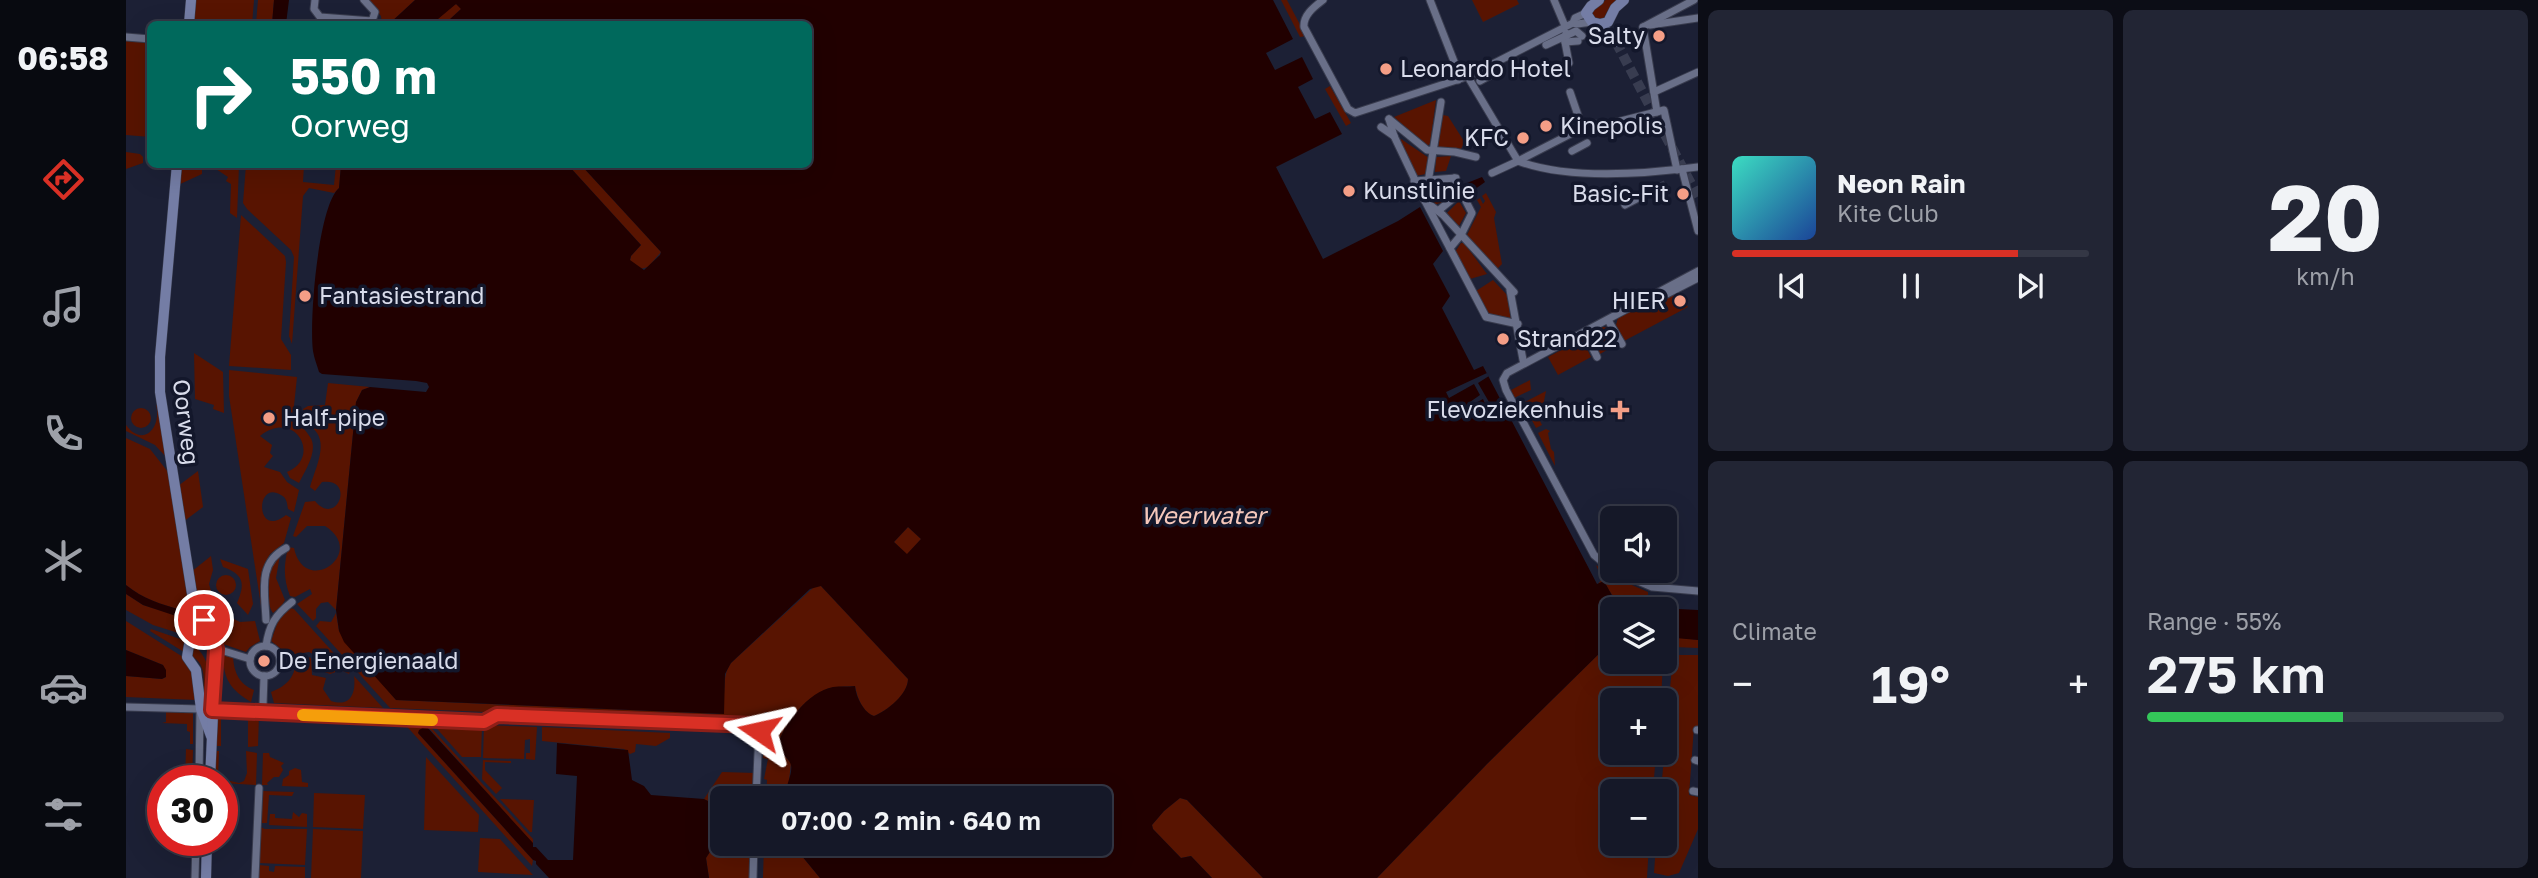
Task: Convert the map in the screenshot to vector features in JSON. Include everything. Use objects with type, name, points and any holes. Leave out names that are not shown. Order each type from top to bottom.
[{"type":"street","points":[[189,21],[191,0]]},
{"type":"street","points":[[315,0],[314,9],[320,16],[372,21],[375,12],[364,0]]},
{"type":"street","points":[[1323,0],[1308,14],[1304,27],[1348,109],[1354,113],[1468,77],[1568,27],[1576,30],[1580,39],[1565,43]]},
{"type":"street","points":[[1430,0],[1457,69],[1458,80]]},
{"type":"street","points":[[1554,0],[1568,27],[1565,43],[1569,63]]},
{"type":"street","points":[[1597,20],[1591,6],[1600,0]]},
{"type":"street","points":[[1546,45],[1575,18],[1597,20],[1624,0]]},
{"type":"street","points":[[1643,27],[1693,0]]},
{"type":"street","points":[[1643,27],[1698,18]]},
{"type":"street","points":[[1643,27],[1657,112]]},
{"type":"street","points":[[126,37],[147,39]]},
{"type":"street","points":[[1654,92],[1672,87],[1698,72]]},
{"type":"street","points":[[1480,81],[1489,76]]},
{"type":"street","points":[[1468,77],[1518,161],[1541,170],[1590,173],[1698,167]]},
{"type":"street","points":[[1570,92],[1584,127]]},
{"type":"street","points":[[1425,201],[1441,102]]},
{"type":"street","points":[[1492,173],[1590,124],[1609,124],[1664,110],[1697,228]]},
{"type":"street","points":[[1476,157],[1427,150],[1389,118],[1414,181],[1486,317],[1517,324]]},
{"type":"street","points":[[1381,127],[1394,135]]},
{"type":"street","points":[[1572,151],[1587,143]]},
{"type":"street","name":"Oorweg","points":[[177,168],[160,357],[160,392],[193,600],[187,657],[196,670],[200,706],[211,736]]},
{"type":"street","points":[[1414,181],[1456,178],[1472,213],[1461,235],[1450,248]]},
{"type":"street","points":[[1438,211],[1461,192]]},
{"type":"street","points":[[1625,205],[1650,192]]},
{"type":"street","points":[[1425,201],[1438,211],[1512,291],[1523,360]]},
{"type":"street","points":[[1600,560],[1594,555],[1551,476],[1503,380],[1507,373],[1698,271]]},
{"type":"street","points":[[1656,293],[1667,294],[1698,278]]},
{"type":"street","points":[[1608,320],[1622,344]]},
{"type":"street","points":[[1585,332],[1597,357]]},
{"type":"street","points":[[267,646],[267,565],[273,555],[286,548]]},
{"type":"street","points":[[1642,583],[1651,587],[1698,591]]},
{"type":"street","name":"Oorweg","points":[[193,600],[213,637],[216,659],[210,765]]},
{"type":"street","points":[[266,620],[292,602]]},
{"type":"street","points":[[191,631],[199,630],[213,637]]},
{"type":"street","points":[[267,646],[278,653],[279,664],[274,673],[264,676],[254,671],[250,659],[256,649],[267,646]]},
{"type":"street","points":[[224,651],[250,659]]},
{"type":"street","points":[[262,705],[264,676]]},
{"type":"street","points":[[126,707],[200,706],[199,765]]},
{"type":"street","points":[[200,735],[212,707],[484,722],[497,715],[753,725],[757,727],[756,786]]},
{"type":"street","points":[[255,878],[259,788]]},
{"type":"street","points":[[195,878],[196,856]]},
{"type":"street","points":[[206,878],[207,856]]},
{"type":"street","points":[[753,878],[754,856]]},
{"type":"shaded area","points":[[194,0],[254,0],[252,21],[192,21]]},
{"type":"shaded area","points":[[258,0],[274,0],[272,21],[256,21]]},
{"type":"shaded area","points":[[367,0],[415,0],[392,21],[382,21],[381,16]]},
{"type":"shaded area","points":[[1281,0],[1287,0],[1306,36],[1300,37]]},
{"type":"shaded area","points":[[1472,0],[1517,0],[1519,4],[1483,22]]},
{"type":"shaded area","points":[[1606,0],[1618,0],[1599,21],[1593,16],[1593,10]]},
{"type":"shaded area","points":[[454,4],[459,5],[461,9],[450,21],[435,21]]},
{"type":"shaded area","points":[[126,39],[147,41],[147,137],[126,135]]},
{"type":"shaded area","points":[[1330,86],[1351,123],[1346,126],[1325,89]]},
{"type":"shaded area","points":[[1436,100],[1430,144],[1427,146],[1394,117]]},
{"type":"shaded area","points":[[1443,115],[1448,116],[1467,146],[1463,145],[1461,149],[1438,148]]},
{"type":"shaded area","points":[[1401,139],[1429,158],[1426,174],[1415,176]]},
{"type":"shaded area","points":[[126,152],[140,154],[143,163],[126,169]]},
{"type":"shaded area","points":[[1451,156],[1446,171],[1435,172],[1436,157]]},
{"type":"shaded area","points":[[180,168],[202,168],[202,174],[178,185]]},
{"type":"shaded area","points":[[214,168],[239,168],[237,218],[230,213],[231,184],[226,181],[228,177]]},
{"type":"shaded area","points":[[246,168],[304,168],[303,182],[334,185],[336,168],[341,168],[339,188],[334,193],[309,188],[303,196],[292,344],[289,336],[294,257],[291,250],[243,203]]},
{"type":"shaded area","points":[[571,168],[584,168],[661,252],[648,267],[640,269],[630,261],[641,245]]},
{"type":"shaded area","points":[[1450,183],[1455,192],[1449,200],[1434,205],[1433,184]]},
{"type":"shaded area","points":[[1486,193],[1496,212],[1494,218],[1502,264],[1497,269],[1467,235],[1481,207],[1477,200],[1480,198],[1483,204],[1485,201],[1482,196]]},
{"type":"shaded area","points":[[1459,201],[1466,213],[1459,226],[1447,213]]},
{"type":"shaded area","points":[[241,215],[285,256],[281,339],[291,355],[291,370],[229,366]]},
{"type":"shaded area","points":[[1461,243],[1464,243],[1487,274],[1470,279],[1455,252]]},
{"type":"shaded area","points":[[1493,280],[1507,295],[1511,320],[1488,314],[1476,291]]},
{"type":"shaded area","points":[[1678,292],[1688,307],[1624,341],[1616,325],[1618,318],[1656,298]]},
{"type":"shaded area","points":[[1603,327],[1609,328],[1617,344],[1600,354],[1589,334]]},
{"type":"shaded area","points":[[1582,339],[1591,357],[1558,375],[1548,357]]},
{"type":"shaded area","points":[[194,353],[223,372],[224,413],[213,409],[214,405],[195,399]]},
{"type":"shaded area","points":[[229,370],[297,377],[293,415],[308,434],[313,448],[299,483],[290,478],[287,472],[303,457],[300,438],[294,431],[284,428],[273,429],[260,436],[272,445],[270,453],[273,456],[264,467],[280,472],[287,482],[299,490],[294,512],[288,509],[286,499],[281,495],[272,492],[266,495],[263,501],[262,508],[268,520],[276,521],[286,515],[291,518],[284,543],[270,554],[265,563],[261,606],[229,396]]},
{"type":"shaded area","points":[[1530,380],[1531,390],[1514,398],[1511,390]]},
{"type":"shaded area","points":[[328,383],[370,387],[362,390],[356,402],[336,610],[328,602],[321,603],[316,609],[316,618],[313,621],[297,604],[312,594],[310,589],[295,597],[290,596],[285,566],[288,547],[294,548],[300,563],[310,569],[320,570],[330,566],[337,558],[340,548],[336,537],[325,526],[307,526],[296,537],[293,536],[305,502],[315,501],[323,508],[330,509],[340,500],[341,493],[332,482],[322,482],[315,491],[310,487],[321,446],[320,439],[306,419],[303,409],[325,405]]},
{"type":"shaded area","points":[[1546,391],[1544,401],[1547,416],[1539,419],[1542,425],[1536,428],[1523,403]]},
{"type":"shaded area","points":[[156,405],[166,457],[155,445],[126,431],[126,425],[139,435],[150,432],[156,421]]},
{"type":"shaded area","points":[[141,408],[148,411],[151,418],[148,425],[141,428],[134,425],[131,418],[134,411]]},
{"type":"shaded area","points":[[1546,429],[1550,431],[1548,433],[1555,466],[1538,433]]},
{"type":"shaded area","points":[[126,438],[150,449],[168,472],[191,610],[188,636],[153,625],[126,610],[126,594],[143,605],[182,617],[181,610],[145,597],[126,585]]},
{"type":"shaded area","points":[[198,471],[203,507],[183,522],[178,486]]},
{"type":"shaded area","points":[[908,527],[921,539],[907,555],[894,542]]},
{"type":"shaded area","points":[[280,555],[276,578],[285,600],[273,613],[268,596],[268,582],[270,569]]},
{"type":"shaded area","points":[[211,556],[211,591],[206,598],[196,590],[191,572]]},
{"type":"shaded area","points":[[220,559],[248,569],[253,604],[248,615],[237,603],[242,585],[239,576],[223,567]]},
{"type":"shaded area","points":[[226,575],[233,578],[236,585],[233,592],[226,595],[219,592],[216,585],[219,578]]},
{"type":"shaded area","points":[[1605,583],[1627,583],[1648,592],[1648,595],[1668,597],[1614,597]]},
{"type":"shaded area","points":[[815,586],[821,586],[908,679],[901,696],[874,716],[864,708],[855,686],[827,689],[810,699],[790,721],[777,747],[791,763],[788,786],[767,786],[767,780],[764,779],[768,759],[763,758],[764,737],[768,737],[770,715],[766,712],[752,723],[390,708],[316,626],[320,621],[331,622],[336,613],[339,631],[396,700],[720,714],[726,675],[731,663]]},
{"type":"shaded area","points":[[290,608],[294,609],[350,671],[349,674],[341,670],[330,674],[319,670],[317,656],[309,652],[285,656],[271,641],[278,621]]},
{"type":"shaded area","points":[[221,613],[240,622],[255,621],[260,641],[246,652],[223,644],[216,630]]},
{"type":"shaded area","points":[[126,621],[183,657],[193,668],[196,700],[126,697],[126,676],[166,677],[163,665],[126,650]]},
{"type":"shaded area","points":[[151,629],[186,641],[184,652],[150,631]]},
{"type":"shaded area","points":[[1677,637],[1698,640],[1698,648],[1677,647]]},
{"type":"shaded area","points":[[192,644],[206,663],[209,701],[203,700],[203,671],[193,657]]},
{"type":"shaded area","points":[[1600,653],[1600,674],[1662,674],[1662,688],[1600,688],[1600,765],[1655,765],[1654,779],[1600,779],[1600,856],[1648,856],[1647,878],[1377,878]]},
{"type":"shaded area","points":[[223,655],[233,657],[238,677],[254,690],[251,702],[230,683]]},
{"type":"shaded area","points":[[1677,655],[1698,655],[1698,727],[1694,727],[1689,795],[1698,797],[1698,829],[1679,873],[1668,876],[1654,873],[1655,856],[1677,856],[1677,779],[1662,779],[1663,765],[1677,765],[1677,688],[1670,688],[1671,674],[1677,674]]},
{"type":"shaded area","points":[[295,658],[311,658],[312,675],[326,678],[323,689],[331,701],[344,702],[351,697],[354,676],[383,708],[274,703],[271,692],[290,680]]},
{"type":"shaded area","points":[[166,710],[193,711],[193,744],[190,744],[187,724],[162,723],[166,722]]},
{"type":"shaded area","points":[[217,714],[259,715],[258,746],[248,747],[248,719],[221,719],[221,746],[216,746]]},
{"type":"shaded area","points":[[543,719],[708,726],[708,731],[542,725]]},
{"type":"shaded area","points":[[402,721],[426,722],[533,839],[533,847],[427,726],[418,733],[533,860],[532,866]]},
{"type":"shaded area","points":[[431,722],[482,725],[481,757],[462,757]]},
{"type":"shaded area","points":[[484,725],[537,727],[535,760],[526,759],[526,753],[530,753],[530,739],[525,740],[524,759],[483,758]]},
{"type":"shaded area","points":[[542,727],[670,733],[670,738],[656,746],[636,744],[635,752],[630,754],[624,749],[542,741]]},
{"type":"shaded area","points":[[186,749],[193,750],[192,765],[185,765]]},
{"type":"shaded area","points":[[215,751],[219,751],[218,765],[215,765]]},
{"type":"shaded area","points":[[246,751],[257,753],[256,785],[238,784],[244,781],[247,773]]},
{"type":"shaded area","points":[[263,753],[269,753],[270,757],[284,763],[279,777],[274,777],[268,785],[262,785]]},
{"type":"shaded area","points":[[426,757],[479,815],[478,832],[424,830]]},
{"type":"shaded area","points":[[483,760],[511,761],[485,762],[485,770],[502,788],[496,794],[482,779]]},
{"type":"shaded area","points":[[295,768],[301,770],[302,782],[308,783],[308,787],[282,786],[283,779]]},
{"type":"shaded area","points":[[722,772],[755,773],[754,786],[713,786]]},
{"type":"shaded area","points":[[710,790],[710,812],[708,801],[704,799]]},
{"type":"shaded area","points":[[262,791],[294,792],[292,796],[269,795],[267,823],[261,823]]},
{"type":"shaded area","points":[[314,793],[365,795],[363,829],[313,827]]},
{"type":"shaded area","points":[[1180,798],[1187,800],[1263,878],[1212,878],[1191,856],[1181,858],[1152,825]]},
{"type":"shaded area","points":[[500,799],[534,800],[532,832],[530,832]]},
{"type":"shaded area","points":[[293,812],[299,817],[302,813],[307,814],[307,827],[269,825],[270,814],[275,814],[275,818],[292,819]]},
{"type":"shaded area","points":[[260,827],[307,829],[305,865],[259,863]]},
{"type":"shaded area","points":[[313,829],[363,831],[361,878],[311,878]]},
{"type":"shaded area","points":[[480,838],[500,839],[533,875],[478,872]]},
{"type":"shaded area","points":[[710,852],[710,856],[751,856],[750,878],[709,878],[706,858]]},
{"type":"shaded area","points":[[764,856],[802,856],[820,878],[763,878]]},
{"type":"shaded area","points":[[259,865],[269,866],[269,871],[274,872],[275,866],[305,867],[305,878],[258,878]]},
{"type":"water","points":[[274,0],[289,0],[286,21],[272,21]]},
{"type":"water","name":"Weerwater","points":[[415,0],[1273,0],[1293,39],[1266,53],[1275,70],[1302,57],[1313,79],[1298,87],[1315,119],[1330,112],[1342,134],[1276,167],[1323,259],[1420,207],[1443,251],[1433,264],[1450,296],[1442,308],[1474,370],[1483,366],[1597,584],[1605,583],[1613,597],[1600,597],[1600,653],[1377,878],[1263,878],[1187,800],[1180,798],[1164,811],[1152,825],[1153,829],[1181,858],[1191,856],[1212,878],[820,878],[802,856],[1112,856],[1112,786],[788,786],[791,765],[777,747],[785,728],[806,702],[833,687],[855,686],[861,704],[874,716],[896,701],[905,690],[908,679],[821,586],[810,589],[731,663],[725,674],[724,714],[396,700],[344,642],[339,631],[336,610],[356,402],[362,390],[370,387],[426,392],[429,387],[427,383],[416,381],[319,372],[313,354],[314,291],[320,240],[332,199],[339,188],[341,168],[571,168],[641,245],[630,260],[644,270],[661,252],[584,168],[812,168],[812,21],[450,21],[461,9],[456,4],[436,21],[392,21]],"holes":[[[908,527],[921,539],[907,554],[894,542]]]},
{"type":"water","points":[[1482,177],[1485,182],[1467,195],[1462,185]]},
{"type":"water","points":[[126,585],[159,603],[181,610],[182,618],[143,605],[126,594]]},
{"type":"water","points":[[1677,609],[1698,610],[1698,640],[1677,638]]},
{"type":"water","points":[[126,650],[163,665],[166,677],[126,676]]},
{"type":"water","points":[[426,726],[533,843],[533,847],[548,860],[573,860],[577,776],[556,774],[557,743],[628,750],[632,780],[644,786],[651,795],[708,801],[710,852],[706,858],[709,878],[549,878],[418,733]]},
{"type":"pier","points":[[1487,373],[1489,376],[1478,383],[1493,409],[1479,418],[1477,414],[1487,408],[1483,399],[1472,405],[1470,402],[1480,395],[1474,384],[1449,398],[1446,392]]},
{"type":"tunnel","points":[[1616,42],[1698,197]]},
{"type":"tunnel","points":[[1650,192],[1668,182]]},
{"type":"slow traffic","points":[[303,715],[432,720]]},
{"type":"place","name":"Salty","points":[[1659,36]]},
{"type":"place","name":"Leonardo Hotel","points":[[1386,69]]},
{"type":"place","name":"Kinepolis","points":[[1546,126]]},
{"type":"place","name":"KFC","points":[[1523,138]]},
{"type":"place","name":"Kunstlinie","points":[[1349,191]]},
{"type":"place","name":"Basic-Fit","points":[[1683,194]]},
{"type":"place","name":"Fantasiestrand","points":[[305,296]]},
{"type":"place","name":"HIER","points":[[1680,301]]},
{"type":"place","name":"Strand22","points":[[1503,339]]},
{"type":"place","name":"Flevoziekenhuis","points":[[1620,410]]},
{"type":"place","name":"Half-pipe","points":[[269,418]]},
{"type":"place","name":"De Energienaald","points":[[264,661]]},
{"type":"route","points":[[204,620],[216,649],[212,710],[484,722],[497,715],[753,725],[759,731]]}]
